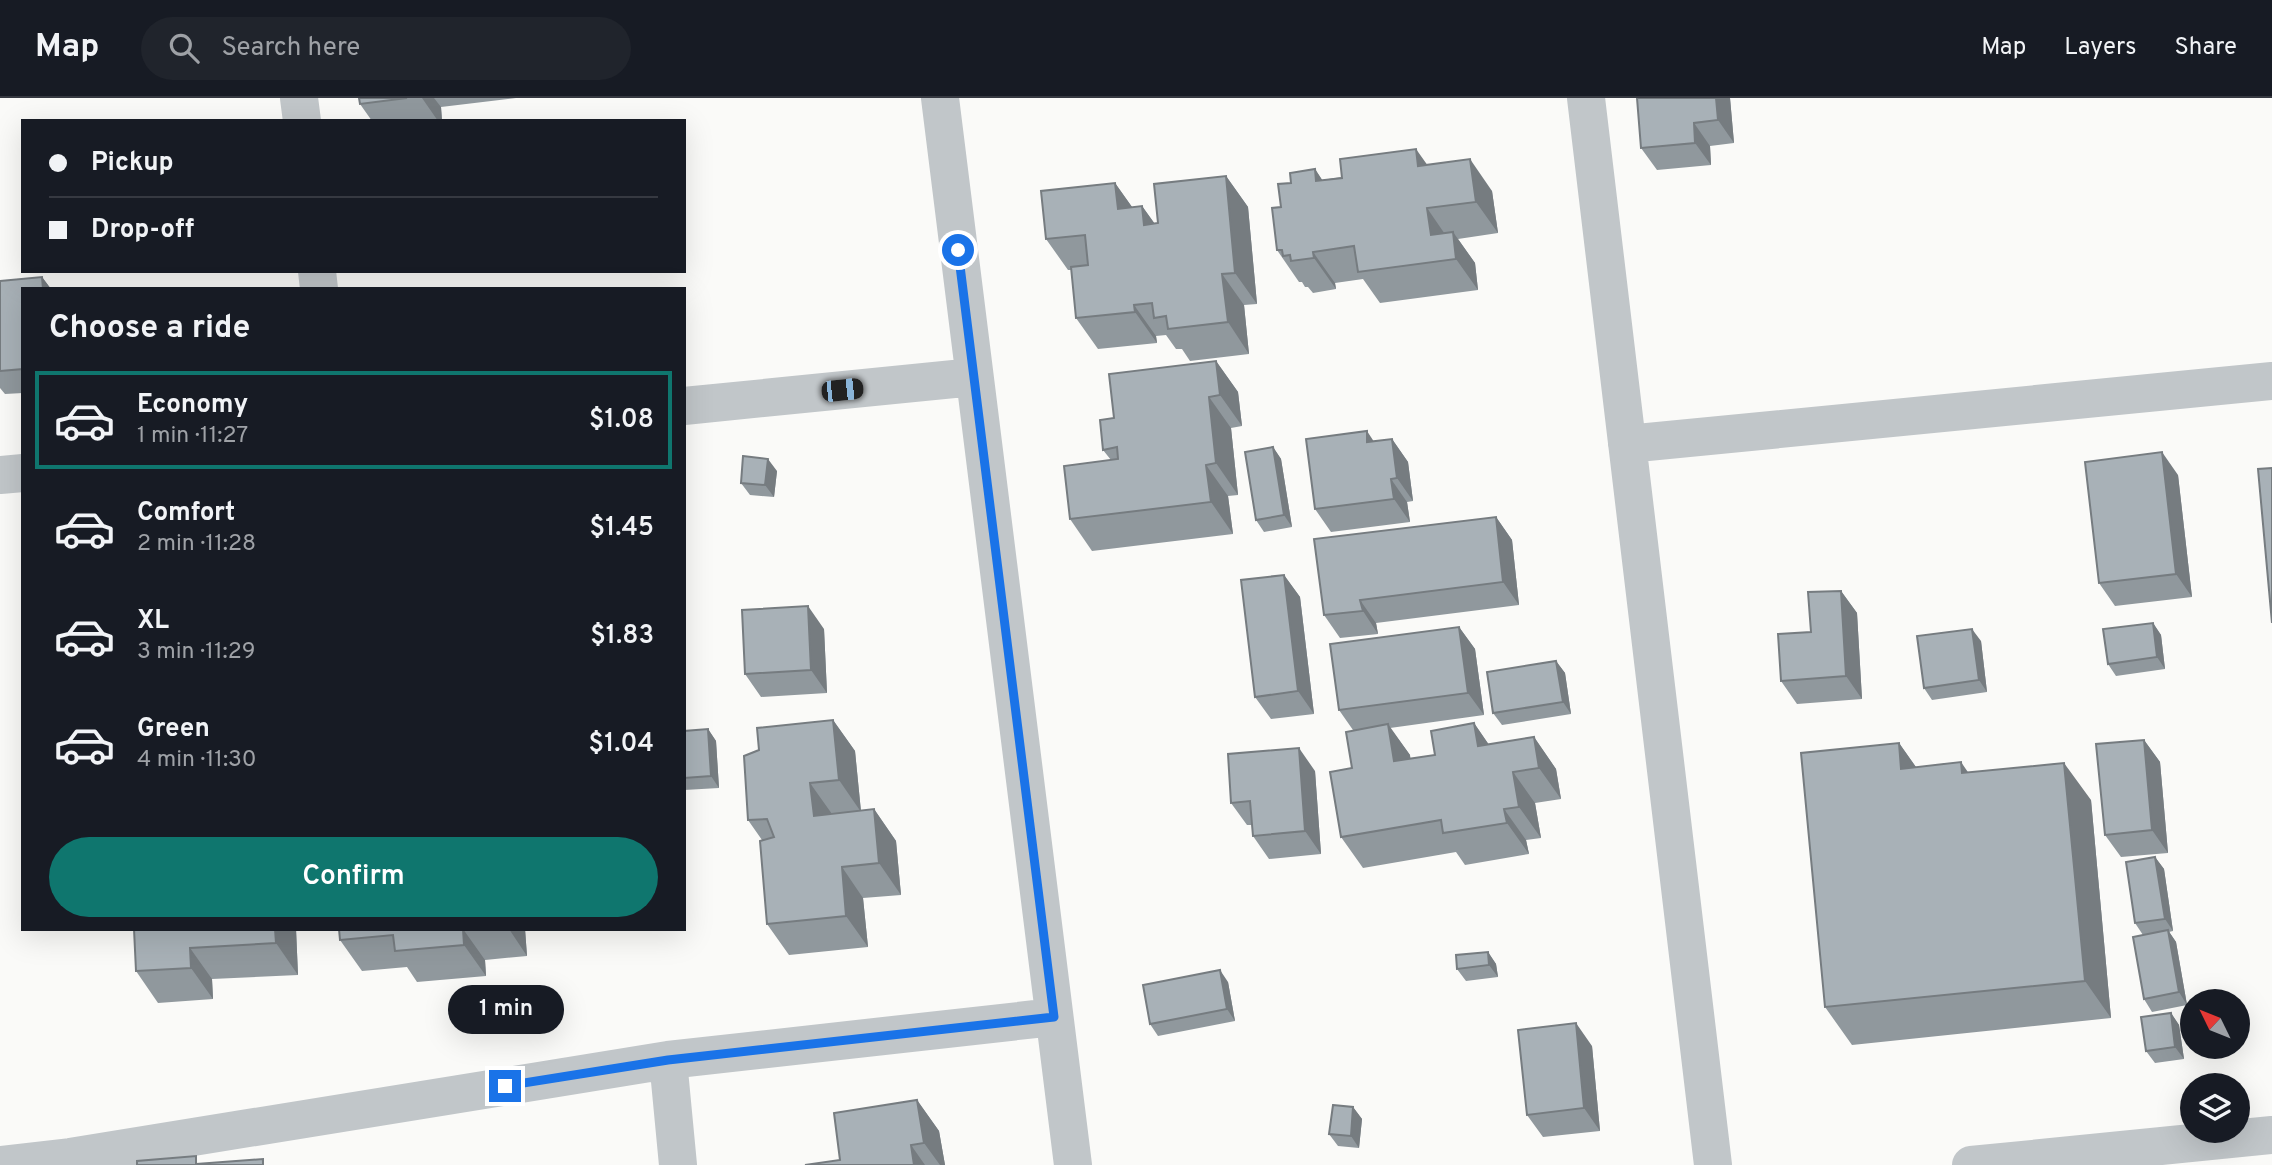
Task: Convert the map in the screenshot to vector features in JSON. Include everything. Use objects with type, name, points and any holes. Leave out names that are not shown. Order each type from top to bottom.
[{"type":"street","points":[[299,98],[302,119]]},
{"type":"street","points":[[940,98],[1073,1165]]},
{"type":"street","points":[[1586,98],[1713,1165]]},
{"type":"street","points":[[686,406],[974,377]]},
{"type":"street","points":[[1627,444],[2272,381]]},
{"type":"street","points":[[0,475],[21,473]]},
{"type":"street","points":[[2,1165],[70,1161],[668,1060],[1054,1017]]},
{"type":"street","points":[[668,1060],[678,1165]]},
{"type":"street","points":[[1971,1165],[2272,1135]]},
{"type":"building","points":[[359,98],[407,98],[360,104]]},
{"type":"building","points":[[1637,98],[1716,98],[1718,120],[1694,123],[1695,143],[1641,148]]},
{"type":"building","points":[[1416,149],[1418,166],[1470,159],[1476,202],[1427,208],[1431,235],[1453,232],[1456,259],[1358,272],[1354,246],[1313,252],[1314,258],[1291,261],[1290,255],[1283,256],[1282,250],[1277,250],[1272,208],[1281,207],[1278,184],[1291,183],[1290,173],[1315,169],[1316,181],[1342,178],[1340,159]]},
{"type":"building","points":[[1226,176],[1235,273],[1222,274],[1228,322],[1168,329],[1166,316],[1154,318],[1152,303],[1134,305],[1135,312],[1076,318],[1071,267],[1088,265],[1085,235],[1046,239],[1041,191],[1115,183],[1118,209],[1142,206],[1144,225],[1158,223],[1154,184]]},
{"type":"building","points":[[42,277],[43,287],[21,287],[21,369],[0,371],[0,281]]},
{"type":"building","points":[[1216,361],[1220,395],[1209,397],[1216,463],[1206,465],[1211,502],[1070,519],[1064,466],[1118,459],[1117,447],[1103,450],[1100,420],[1114,418],[1109,374]]},
{"type":"building","points":[[1367,431],[1367,442],[1392,439],[1397,478],[1391,479],[1394,499],[1315,509],[1306,439]]},
{"type":"building","points":[[1273,447],[1284,515],[1256,520],[1245,452]]},
{"type":"building","points":[[2162,452],[2176,574],[2099,583],[2085,462]]},
{"type":"building","points":[[743,456],[768,459],[765,485],[741,483]]},
{"type":"building","points":[[2272,468],[2272,623],[2258,469]]},
{"type":"building","points":[[1496,517],[1503,582],[1360,600],[1363,611],[1324,615],[1314,539]]},
{"type":"building","points":[[1284,575],[1298,691],[1255,697],[1241,580]]},
{"type":"building","points":[[1841,591],[1846,676],[1781,681],[1778,634],[1811,632],[1808,592]]},
{"type":"building","points":[[808,606],[811,670],[745,674],[742,610]]},
{"type":"building","points":[[2153,623],[2157,657],[2108,664],[2103,629]]},
{"type":"building","points":[[1459,627],[1468,693],[1339,710],[1330,644]]},
{"type":"building","points":[[1972,629],[1979,680],[1924,688],[1917,636]]},
{"type":"building","points":[[1556,661],[1563,702],[1493,713],[1487,672]]},
{"type":"building","points":[[833,720],[839,780],[810,783],[814,816],[874,809],[879,863],[842,867],[846,916],[767,924],[760,841],[774,837],[767,819],[748,820],[744,756],[759,750],[757,728]]},
{"type":"building","points":[[1474,723],[1478,746],[1534,737],[1539,768],[1513,772],[1519,807],[1504,809],[1507,823],[1443,833],[1441,820],[1341,837],[1330,772],[1352,768],[1346,732],[1388,724],[1394,761],[1435,755],[1431,731]]},
{"type":"building","points":[[708,729],[711,776],[686,778],[686,731]]},
{"type":"building","points":[[2144,740],[2152,830],[2105,835],[2096,744]]},
{"type":"building","points":[[1899,743],[1901,769],[1961,762],[1962,773],[2064,763],[2085,981],[1825,1007],[1801,753]]},
{"type":"building","points":[[1299,748],[1305,831],[1253,836],[1250,801],[1231,803],[1228,754]]},
{"type":"building","points":[[2155,857],[2165,919],[2135,923],[2126,862]]},
{"type":"building","points":[[2168,930],[2179,992],[2144,999],[2133,937]]},
{"type":"building","points":[[134,931],[275,931],[276,943],[190,948],[191,968],[136,971]]},
{"type":"building","points":[[339,931],[463,931],[464,945],[395,951],[393,935],[340,940]]},
{"type":"building","points":[[1488,952],[1489,965],[1457,969],[1456,955]]},
{"type":"building","points":[[1220,970],[1227,1009],[1150,1024],[1143,985]]},
{"type":"building","points":[[2171,1013],[2175,1047],[2146,1051],[2141,1017]]},
{"type":"building","points":[[1576,1023],[1584,1108],[1527,1115],[1518,1030]]},
{"type":"building","points":[[917,1100],[924,1143],[911,1145],[914,1165],[805,1165],[840,1160],[834,1113]]},
{"type":"building","points":[[1333,1105],[1353,1107],[1351,1136],[1329,1134]]},
{"type":"building","points":[[196,1156],[196,1164],[263,1159],[263,1165],[137,1165],[137,1161]]},
{"type":"route","points":[[505,1086],[668,1060],[1054,1017],[958,250]]}]
